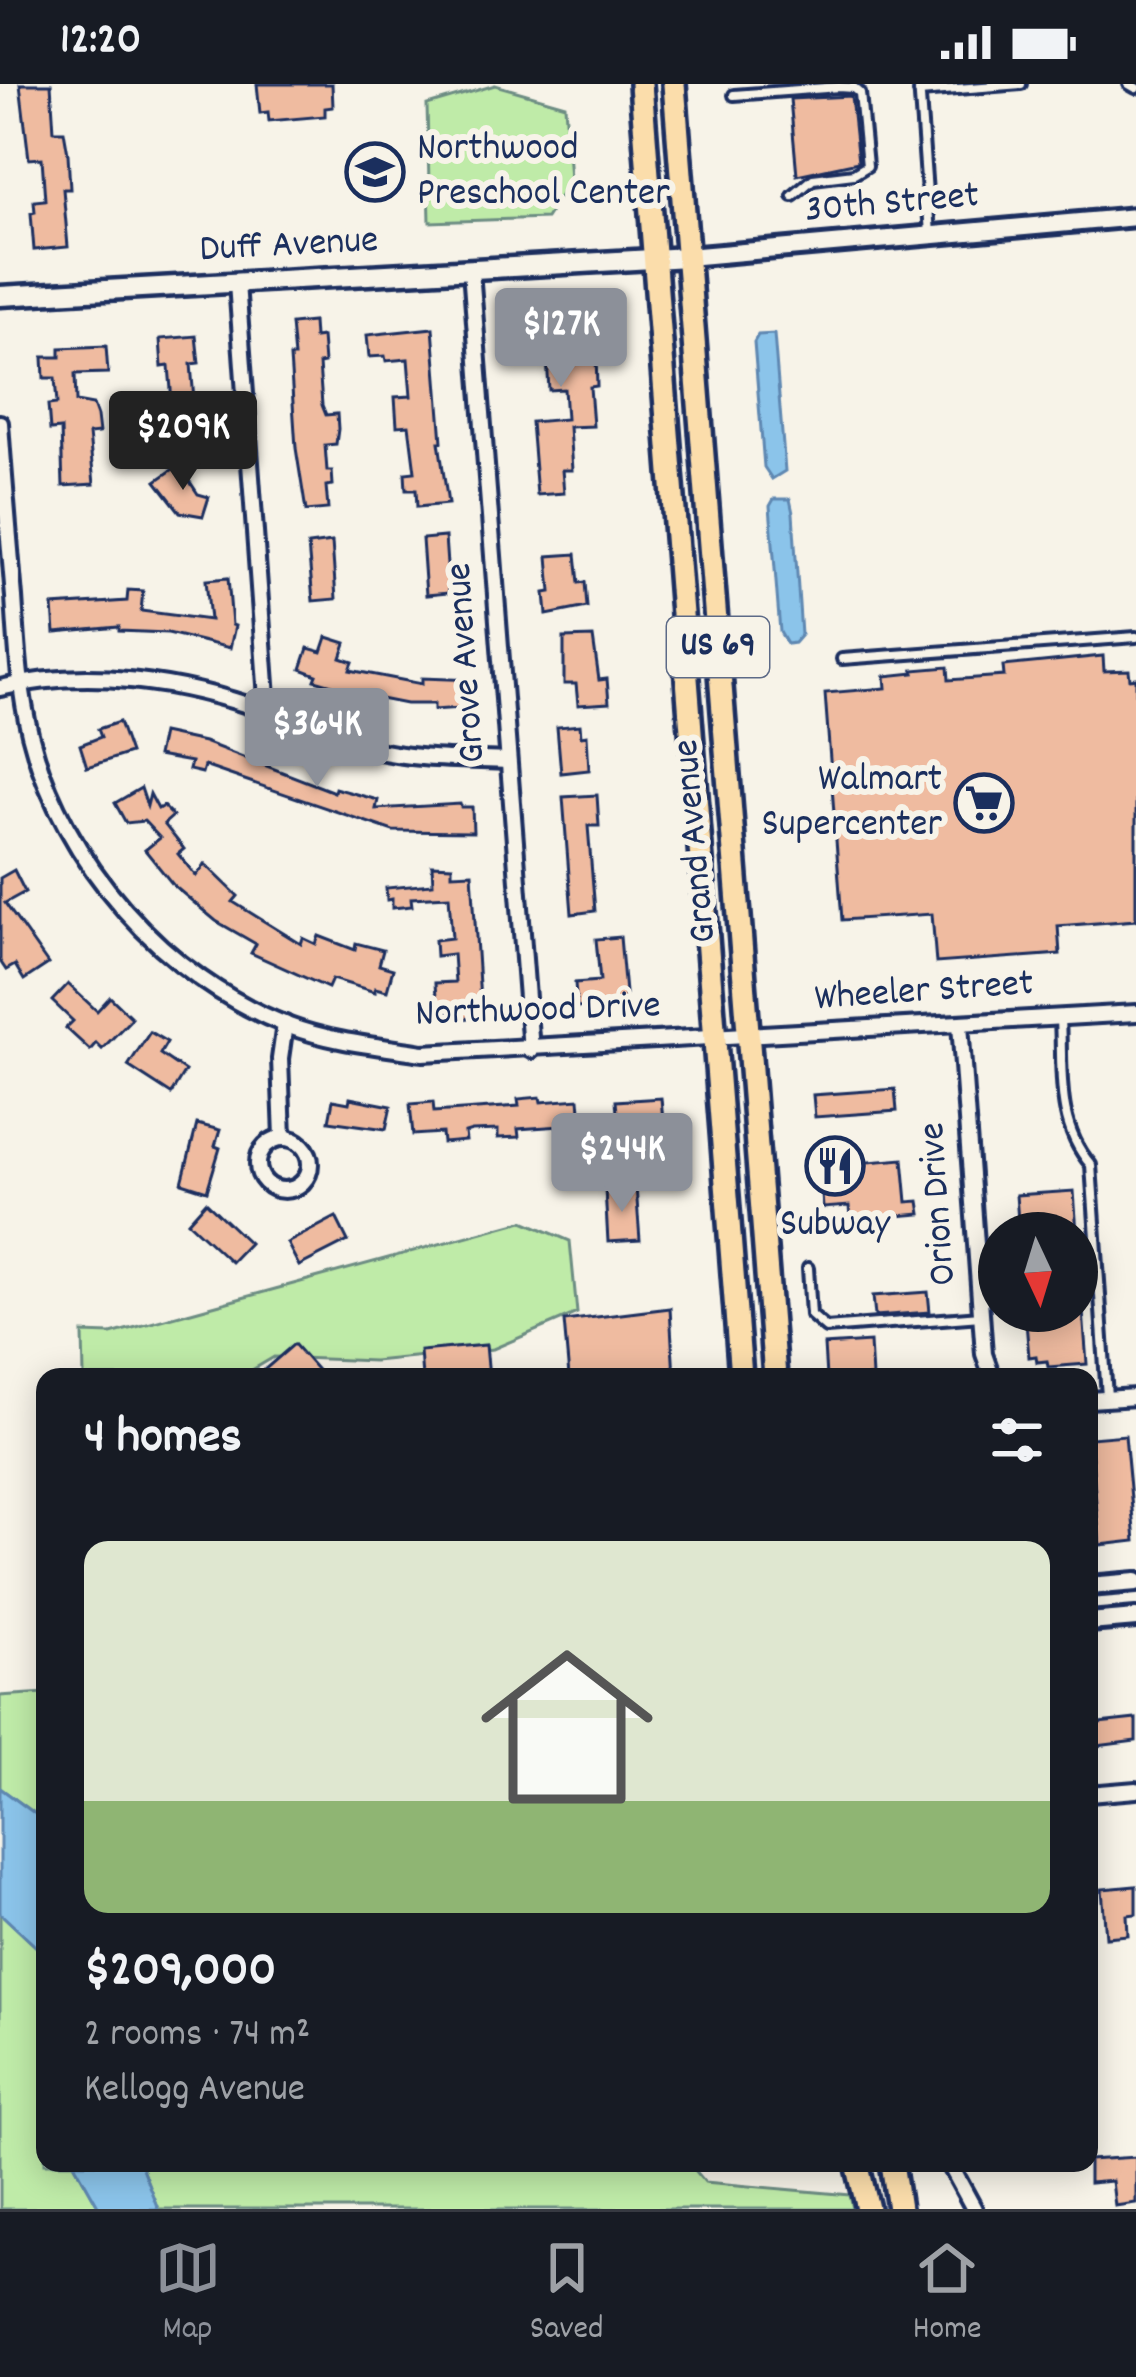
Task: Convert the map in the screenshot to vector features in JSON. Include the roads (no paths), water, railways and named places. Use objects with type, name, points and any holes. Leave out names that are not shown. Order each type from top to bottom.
[{"type":"main road","name":"Grand Avenue","points":[[641,84],[739,1368]]},
{"type":"main road","name":"Grand Avenue","points":[[674,84],[774,1368]]},
{"type":"main road","name":"30th Street","points":[[653,260],[687,257]]},
{"type":"main road","name":"Duff Avenue","points":[[0,296],[653,260]]},
{"type":"main road","points":[[859,2172],[868,2209]]},
{"type":"main road","points":[[893,2172],[899,2209]]},
{"type":"street","name":"30th Street","points":[[687,257],[1136,217]]},
{"type":"street","name":"Grove Avenue","points":[[471,270],[531,1050]]},
{"type":"street","points":[[237,283],[268,712]]},
{"type":"street","name":"Northwood Drive","points":[[0,423],[20,683],[45,781],[82,854],[152,938],[243,1004],[326,1038],[423,1053],[715,1039]]},
{"type":"street","points":[[0,688],[43,679],[140,681],[207,692],[376,750],[508,761]]},
{"type":"street","name":"Wheeler Street","points":[[715,1039],[1136,1013]]},
{"type":"street","points":[[284,1137],[280,1059],[285,1024]]},
{"type":"street","name":"Orion Drive","points":[[960,1024],[978,1263]]},
{"type":"street","name":"Orion Drive","points":[[983,1332],[988,1368]]},
{"type":"street","points":[[1098,1400],[1136,1397]]},
{"type":"street","points":[[1098,1585],[1136,1582]]},
{"type":"street","points":[[1098,1621],[1136,1618]]},
{"type":"street","points":[[1098,1793],[1136,1790]]},
{"type":"street","points":[[955,2172],[974,2209]]},
{"type":"lane","points":[[930,235],[919,88],[1021,84]]},
{"type":"lane","points":[[734,95],[839,87],[860,93],[867,166],[854,174],[813,179],[794,196]]},
{"type":"lane","points":[[842,659],[1136,638]]},
{"type":"lane","points":[[1060,1017],[1065,1122],[1073,1145],[1091,1165],[1107,1399]]},
{"type":"lane","points":[[808,1268],[811,1316],[826,1328],[978,1316]]},
{"type":"water","points":[[774,334],[785,471],[772,479],[764,467],[754,342],[758,335]]},
{"type":"water","points":[[774,499],[790,499],[793,513],[801,635],[787,644],[780,632],[770,506]]},
{"type":"water","points":[[0,1788],[36,1814],[36,1947],[0,1913]]},
{"type":"water","points":[[79,2172],[144,2172],[158,2209],[100,2209]]},
{"type":"place","name":"Northwood Preschool Center","points":[[375,172]]},
{"type":"place","name":"Walmart Supercenter","points":[[984,803]]},
{"type":"place","name":"Subway","points":[[835,1166]]}]
